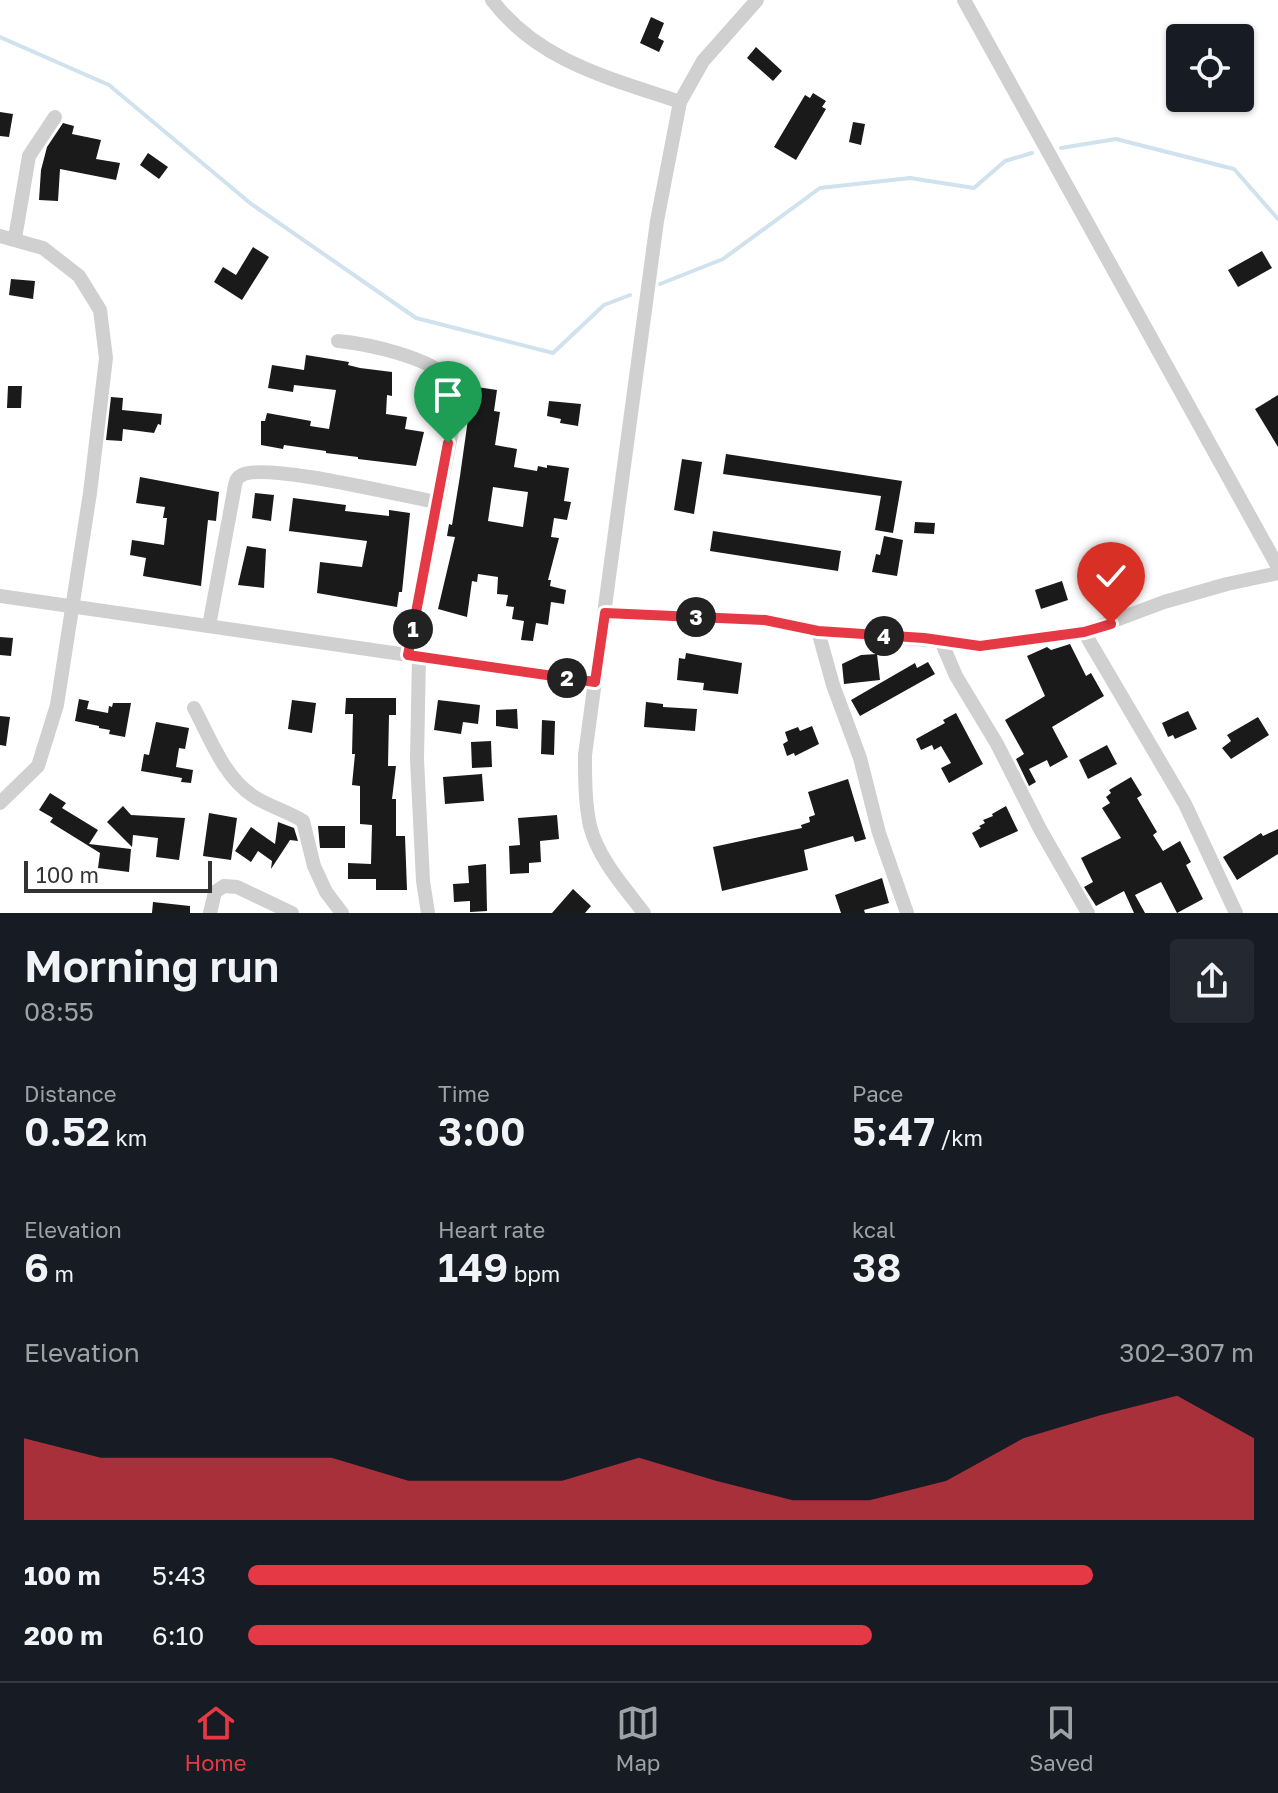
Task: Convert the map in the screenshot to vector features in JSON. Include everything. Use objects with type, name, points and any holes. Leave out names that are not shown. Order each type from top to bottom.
[{"type":"street","points":[[492,0],[523,35],[560,57],[601,75],[680,102]]},
{"type":"street","points":[[644,913],[604,857],[591,827],[585,791],[585,755],[657,221],[680,102],[703,61],[757,0]]},
{"type":"street","points":[[605,613],[765,620],[818,631],[980,646],[1084,632],[1189,594],[1278,570],[964,0]]},
{"type":"street","points":[[0,803],[38,766],[57,705],[70,605],[90,493],[106,358],[100,310],[79,276],[43,248],[8,237],[29,156],[55,117]]},
{"type":"street","points":[[338,341],[388,348],[434,368],[450,380],[455,391],[455,415],[436,502],[413,656],[423,881],[428,913]]},
{"type":"street","points":[[209,626],[234,491],[237,479],[243,474],[285,472],[436,502]]},
{"type":"street","points":[[0,596],[595,682]]},
{"type":"street","points":[[818,631],[833,685],[860,758],[879,833],[907,913]]},
{"type":"street","points":[[1084,632],[1185,804],[1236,913]]},
{"type":"street","points":[[941,641],[956,676],[997,744],[1040,829],[1088,913]]},
{"type":"street","points":[[194,708],[228,771],[238,783],[252,796],[303,821],[314,866],[326,892],[342,913]]},
{"type":"street","points":[[210,913],[215,892],[224,886],[237,887],[292,913]]},
{"type":"building","points":[[651,17],[664,23],[658,38],[664,41],[659,52],[640,43]]},
{"type":"building","points":[[756,47],[782,71],[773,81],[747,58]]},
{"type":"building","points":[[813,93],[826,101],[822,107],[826,109],[796,160],[774,147],[805,95],[810,98]]},
{"type":"building","points":[[0,112],[13,114],[9,137],[0,136]]},
{"type":"building","points":[[853,122],[865,124],[861,145],[849,142]]},
{"type":"building","points":[[63,123],[74,126],[72,134],[101,140],[96,159],[120,163],[116,180],[60,169],[58,201],[39,200],[41,170],[47,147]]},
{"type":"building","points":[[148,153],[168,167],[159,179],[140,165]]},
{"type":"building","points":[[253,247],[269,257],[242,300],[214,282],[223,267],[236,275]]},
{"type":"building","points":[[1262,251],[1272,268],[1238,287],[1228,270]]},
{"type":"building","points":[[11,279],[35,281],[33,299],[9,295]]},
{"type":"building","points":[[306,355],[392,372],[392,396],[387,395],[386,414],[407,417],[405,429],[424,432],[416,466],[284,445],[283,449],[261,445],[261,421],[265,421],[267,413],[311,421],[310,426],[329,429],[336,390],[294,385],[293,392],[268,388],[272,365],[304,370]]},
{"type":"building","points":[[8,386],[22,386],[21,408],[7,408]]},
{"type":"building","points":[[470,386],[497,390],[494,411],[500,412],[495,445],[517,449],[514,467],[537,471],[538,466],[547,468],[547,465],[569,468],[564,501],[571,502],[567,520],[554,518],[551,537],[559,538],[548,580],[551,580],[550,586],[566,590],[564,604],[551,602],[548,625],[536,623],[533,641],[521,640],[524,621],[512,619],[514,607],[506,606],[508,595],[497,594],[498,577],[478,574],[477,582],[472,581],[467,617],[438,609],[455,537],[447,536],[449,524],[452,525],[460,476],[470,405],[467,404]],"holes":[[[493,487],[528,492],[523,527],[488,521]]]},
{"type":"building","points":[[1278,395],[1278,447],[1255,409]]},
{"type":"building","points":[[111,397],[123,398],[122,410],[162,414],[161,425],[158,424],[154,433],[123,429],[122,441],[106,440]]},
{"type":"building","points":[[549,401],[581,404],[578,426],[560,423],[561,419],[547,416]]},
{"type":"building","points":[[726,454],[902,481],[893,533],[875,530],[881,496],[723,474]]},
{"type":"building","points":[[682,459],[702,462],[694,514],[674,510]]},
{"type":"building","points":[[140,477],[219,492],[216,521],[208,520],[201,586],[143,576],[146,558],[130,555],[132,540],[164,545],[165,507],[136,503]]},
{"type":"building","points":[[255,493],[274,495],[271,521],[252,518]]},
{"type":"building","points":[[293,498],[346,505],[345,511],[389,516],[389,510],[410,513],[402,592],[399,592],[397,607],[317,593],[320,562],[362,567],[367,541],[289,531]]},
{"type":"building","points":[[915,522],[935,523],[934,534],[914,533]]},
{"type":"building","points":[[713,531],[841,551],[838,571],[710,551]]},
{"type":"building","points":[[884,536],[903,540],[897,576],[872,572]]},
{"type":"building","points":[[247,546],[266,549],[264,588],[238,585]]},
{"type":"building","points":[[1062,581],[1068,600],[1041,609],[1035,590]]},
{"type":"building","points":[[0,637],[13,638],[11,656],[0,655]]},
{"type":"building","points":[[1070,644],[1086,676],[1091,673],[1104,696],[1052,727],[1068,757],[1050,767],[1047,760],[1029,769],[1036,782],[1029,786],[1016,759],[1024,754],[1005,720],[1045,696],[1027,656],[1047,647],[1051,650]]},
{"type":"building","points":[[686,653],[742,663],[738,694],[703,690],[704,683],[677,680],[679,658],[685,659]]},
{"type":"building","points":[[877,654],[880,680],[844,684],[842,664],[861,655]]},
{"type":"building","points":[[928,662],[935,674],[860,716],[851,700],[915,663],[917,668]]},
{"type":"building","points":[[346,698],[396,698],[396,715],[389,715],[388,766],[396,766],[392,799],[396,799],[396,836],[405,836],[407,890],[376,890],[376,879],[348,879],[348,863],[371,864],[372,825],[360,824],[360,786],[352,785],[355,754],[352,754],[353,714],[345,714]]},
{"type":"building","points":[[79,699],[89,701],[87,709],[108,713],[113,703],[131,703],[125,737],[109,734],[110,730],[99,726],[75,721]]},
{"type":"building","points":[[292,700],[316,703],[312,733],[288,729]]},
{"type":"building","points":[[438,700],[480,705],[478,724],[463,722],[461,734],[434,730]]},
{"type":"building","points":[[646,702],[663,704],[663,707],[697,709],[695,731],[644,727]]},
{"type":"building","points":[[517,709],[518,729],[496,726],[496,710]]},
{"type":"building","points":[[1188,711],[1197,729],[1175,739],[1173,735],[1168,737],[1162,723]]},
{"type":"building","points":[[956,713],[983,764],[949,783],[941,768],[951,763],[941,746],[934,750],[932,745],[921,750],[916,739]]},
{"type":"building","points":[[0,716],[10,717],[6,746],[0,745]]},
{"type":"building","points":[[1258,717],[1269,735],[1231,759],[1222,748],[1231,741],[1227,735]]},
{"type":"building","points":[[542,720],[555,721],[554,755],[541,754]]},
{"type":"building","points":[[156,722],[189,728],[185,749],[179,748],[176,767],[193,770],[191,783],[181,782],[182,778],[141,771],[144,754],[149,755]]},
{"type":"building","points":[[812,726],[819,744],[795,756],[794,753],[787,756],[783,744],[788,741],[785,732]]},
{"type":"building","points":[[491,741],[492,767],[472,768],[471,742]]},
{"type":"building","points":[[1107,745],[1117,764],[1088,779],[1079,760]]},
{"type":"building","points":[[482,774],[484,801],[445,804],[443,777]]},
{"type":"building","points":[[1131,777],[1142,795],[1137,798],[1157,832],[1153,835],[1163,851],[1180,841],[1191,862],[1186,865],[1203,899],[1177,913],[1161,882],[1135,895],[1145,913],[1134,913],[1124,891],[1096,906],[1084,887],[1093,882],[1081,858],[1121,838],[1102,808],[1110,803],[1106,797],[1111,793],[1109,790]]},
{"type":"building","points":[[848,779],[866,839],[855,842],[853,836],[804,850],[808,870],[722,891],[713,847],[802,828],[801,825],[810,822],[809,817],[815,815],[808,792]]},
{"type":"building","points":[[50,793],[66,803],[62,808],[98,830],[89,844],[131,849],[129,872],[98,868],[100,853],[50,822],[53,818],[39,810]]},
{"type":"building","points":[[123,806],[131,815],[185,818],[179,860],[156,857],[158,838],[133,835],[132,847],[107,822]]},
{"type":"building","points":[[1006,806],[1018,831],[980,848],[972,833],[981,828],[979,826],[985,823],[983,820]]},
{"type":"building","points":[[209,813],[237,818],[231,860],[203,856]]},
{"type":"building","points":[[557,815],[559,839],[540,841],[541,862],[529,863],[529,873],[510,874],[509,846],[520,845],[518,818]]},
{"type":"building","points":[[278,822],[294,828],[298,841],[290,840],[271,869],[272,861],[258,851],[251,862],[235,851],[251,827],[275,844]]},
{"type":"building","points":[[318,826],[345,826],[345,848],[320,848]]},
{"type":"building","points":[[1278,829],[1278,854],[1237,880],[1223,857],[1261,833],[1263,836]]},
{"type":"building","points":[[486,864],[487,911],[470,912],[470,901],[454,902],[453,884],[469,883],[468,866]]},
{"type":"building","points":[[882,878],[889,903],[864,910],[865,913],[841,913],[835,895]]},
{"type":"building","points":[[573,889],[591,906],[585,913],[552,913]]},
{"type":"building","points":[[153,902],[190,906],[190,913],[152,913]]},
{"type":"waterway","points":[[0,37],[109,85],[250,203],[416,318],[553,353],[604,305],[630,295]]},
{"type":"waterway","points":[[1061,148],[1116,139],[1234,169],[1278,219]]},
{"type":"waterway","points":[[660,284],[723,259],[820,188],[910,178],[974,188],[1005,161],[1032,153]]},
{"type":"route","points":[[448,443],[408,655],[595,682],[605,613],[765,620],[818,631],[924,638],[980,646],[1084,632],[1111,624]]}]
